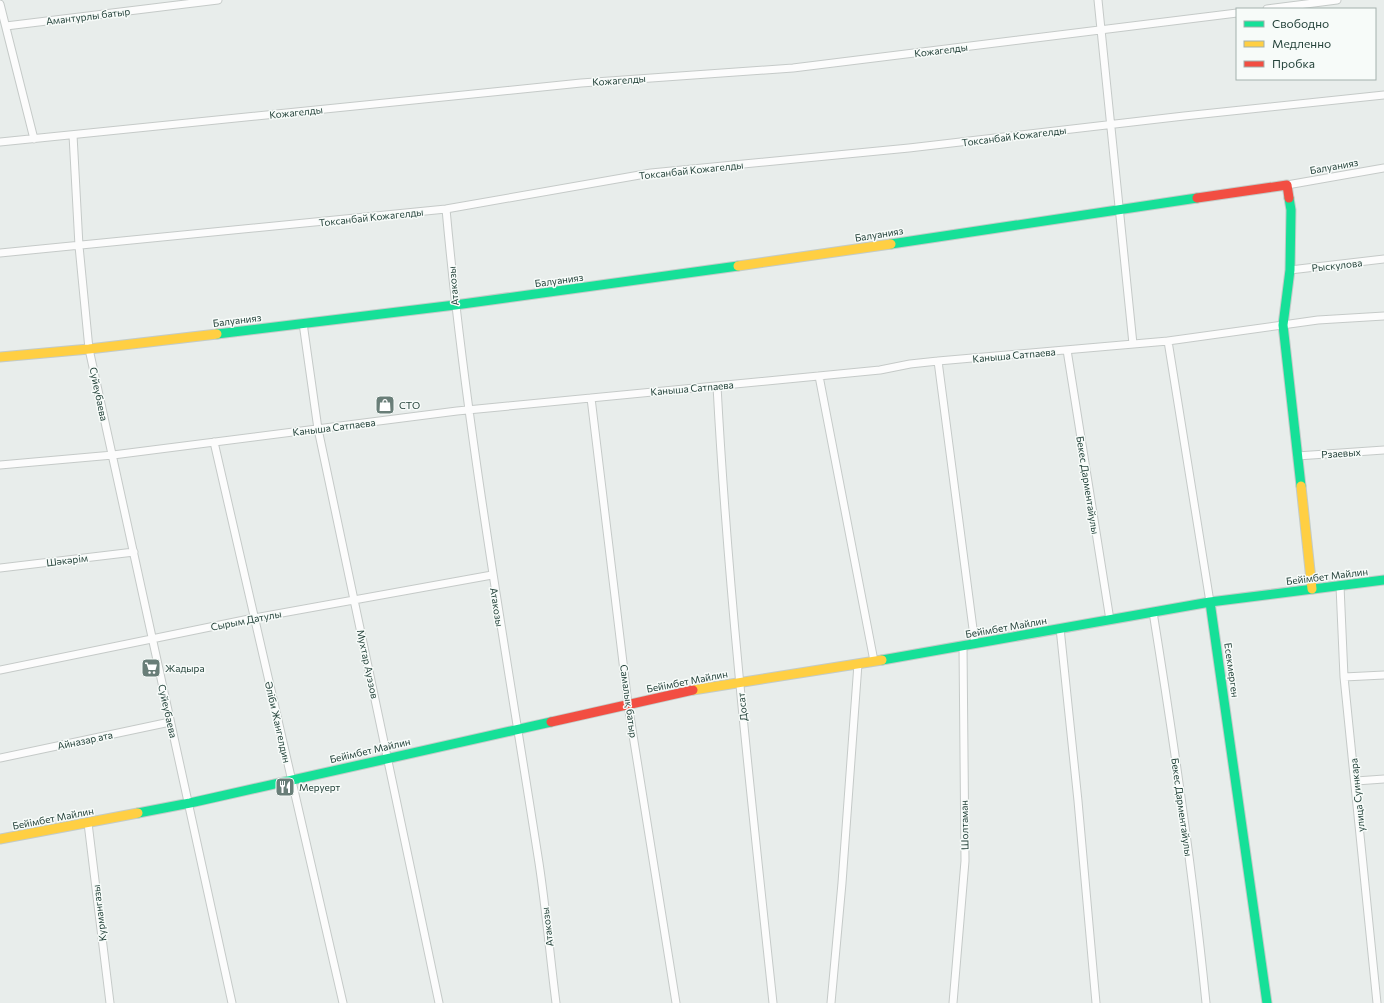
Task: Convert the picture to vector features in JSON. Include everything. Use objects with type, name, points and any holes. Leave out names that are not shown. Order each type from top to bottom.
[{"type":"street","name":"Амантурлы батыр","points":[[6,26],[218,0]]},
{"type":"street","points":[[1098,0],[1132,344]]},
{"type":"street","points":[[1274,8],[1337,0]]},
{"type":"street","points":[[0,4],[34,138]]},
{"type":"street","name":"Кожагелды","points":[[0,142],[581,83],[793,68],[1236,13]]},
{"type":"street","name":"Токсанбай Кожагелды","points":[[0,253],[446,209],[651,173],[909,148],[1384,95]]},
{"type":"street","name":"Суйеубаева","points":[[73,135],[79,246],[90,349],[170,722],[190,803],[232,1003]]},
{"type":"street","name":"Балуанияз","points":[[0,357],[90,349],[455,305],[786,259],[1287,185],[1384,168]]},
{"type":"street","points":[[1287,185],[1291,210],[1290,270],[1283,325],[1312,589]]},
{"type":"street","name":"Атакозы","points":[[446,209],[455,305],[468,410],[492,575],[539,864],[556,1003]]},
{"type":"street","name":"Рыскулова","points":[[1290,270],[1384,259]]},
{"type":"street","name":"Каныша Сатпаева","points":[[0,465],[112,455],[468,410],[880,370],[910,364],[938,361],[1168,341],[1318,320],[1384,316]]},
{"type":"street","name":"Мухтар Ауэзов","points":[[303,323],[318,429],[439,1003]]},
{"type":"street","name":"Eсекмерген","points":[[1168,341],[1210,602],[1267,1003]]},
{"type":"street","name":"Бекес Дарментайулы","points":[[1067,350],[1110,620]]},
{"type":"street","points":[[938,361],[975,644]]},
{"type":"street","points":[[819,376],[874,661]]},
{"type":"street","name":"Досат","points":[[717,386],[724,510],[739,682],[773,1003]]},
{"type":"street","name":"Самалық батыр","points":[[591,398],[628,704],[676,1003]]},
{"type":"street","name":"Әліби Жангелдин","points":[[214,442],[343,1003]]},
{"type":"street","name":"Рзаевых","points":[[1297,456],[1384,450]]},
{"type":"street","name":"Шәкәрім","points":[[0,568],[134,552]]},
{"type":"street","name":"Сырым Датулы","points":[[0,670],[254,618],[492,575]]},
{"type":"street","name":"Бейімбет Майлин","points":[[0,839],[190,803],[388,757],[691,690],[858,664],[1210,602],[1384,580]]},
{"type":"street","name":"улица Суинкара","points":[[1340,586],[1344,677],[1356,781],[1377,1003]]},
{"type":"street","name":"Бекес Дарментайулы","points":[[1153,612],[1168,703],[1192,881],[1206,1003]]},
{"type":"street","points":[[1060,628],[1078,801],[1096,1003]]},
{"type":"street","name":"Шолтаман","points":[[954,1003],[965,861],[962,646]]},
{"type":"street","points":[[831,1003],[858,664]]},
{"type":"street","points":[[1344,677],[1384,675]]},
{"type":"street","name":"Айназар ата","points":[[0,758],[170,722]]},
{"type":"street","points":[[1356,781],[1384,779]]},
{"type":"street","name":"Курмангазы","points":[[88,823],[110,1003]]},
{"type":"traffic: fast","points":[[891,244],[1197,198]]},
{"type":"traffic: fast","points":[[1289,198],[1291,210],[1290,270],[1283,325],[1301,486]]},
{"type":"traffic: fast","points":[[217,334],[455,305],[738,266]]},
{"type":"traffic: fast","points":[[882,660],[1210,602],[1384,580]]},
{"type":"traffic: fast","points":[[1210,602],[1267,1003]]},
{"type":"traffic: fast","points":[[138,813],[190,803],[551,722]]},
{"type":"traffic: slow","points":[[738,266],[891,244]]},
{"type":"traffic: slow","points":[[0,357],[89,349],[217,334]]},
{"type":"traffic: slow","points":[[1301,486],[1312,589]]},
{"type":"traffic: slow","points":[[693,690],[882,660]]},
{"type":"traffic: slow","points":[[0,839],[138,813]]},
{"type":"traffic: jam","points":[[1197,198],[1287,185],[1289,198]]},
{"type":"traffic: jam","points":[[551,722],[693,690]]},
{"type":"place","name":"CTO","points":[[385,405]]},
{"type":"place","name":"Жадыра","points":[[151,668]]},
{"type":"place","name":"Меруерт","points":[[285,787]]}]
